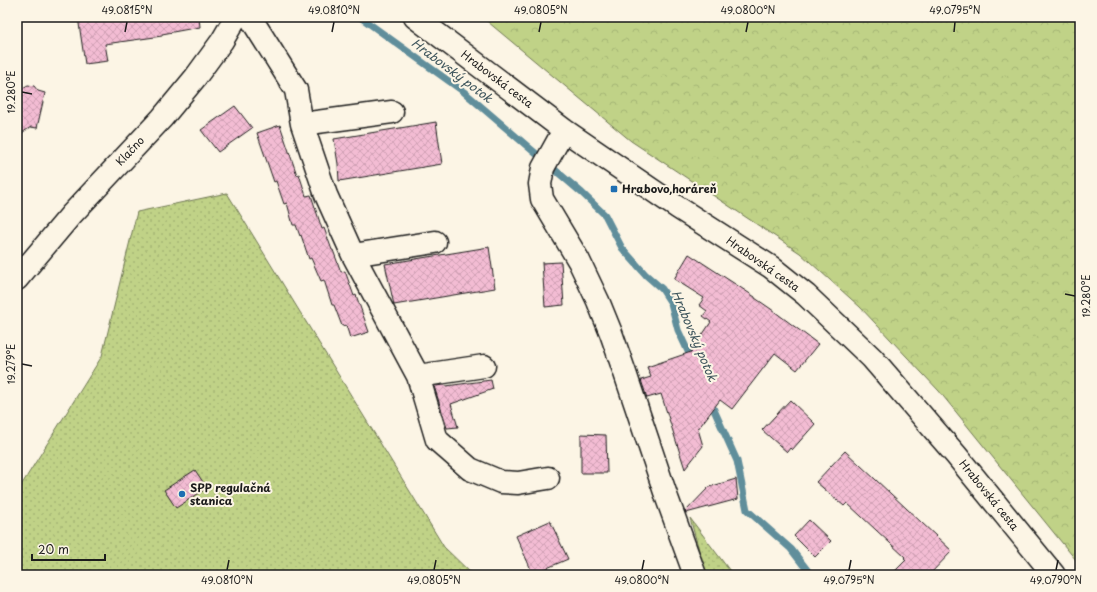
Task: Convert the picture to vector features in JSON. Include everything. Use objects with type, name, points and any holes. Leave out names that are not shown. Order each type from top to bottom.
[{"type":"street","name":"Klačno","points":[[17,279],[71,214],[162,118],[222,42],[236,17]]},
{"type":"street","points":[[250,17],[296,90],[302,124],[326,195],[353,256],[418,376],[437,440],[470,469],[501,482],[518,483],[548,478]]},
{"type":"street","name":"Hrabovská cesta","points":[[415,17],[564,130],[677,207],[771,267],[806,294],[872,358],[956,454],[1054,575]]},
{"type":"street","points":[[302,124],[392,112]]},
{"type":"street","points":[[564,130],[547,160],[540,184],[542,199],[579,262],[603,314],[623,366],[667,498],[695,575]]},
{"type":"street","points":[[353,256],[435,242]]},
{"type":"street","points":[[418,376],[484,366]]},
{"type":"green space","points":[[482,17],[1080,17],[1080,565],[939,391],[860,307],[800,253],[631,141]]},
{"type":"green space","points":[[227,193],[444,547],[473,575],[17,575],[17,492],[102,356],[137,212]]},
{"type":"green space","points":[[690,518],[733,575],[706,575]]},
{"type":"building","points":[[78,17],[199,17],[200,27],[162,34],[162,36],[105,44],[108,61],[85,64]]},
{"type":"building","points":[[28,85],[34,86],[38,91],[45,93],[37,128],[31,127],[17,136],[17,91]]},
{"type":"building","points":[[235,106],[252,128],[218,152],[201,130]]},
{"type":"building","points":[[436,122],[442,164],[339,181],[334,139]]},
{"type":"building","points":[[280,125],[297,175],[299,174],[306,196],[311,195],[322,229],[324,228],[341,272],[345,271],[354,296],[356,295],[369,332],[350,338],[346,325],[342,326],[334,305],[332,305],[324,280],[321,281],[311,258],[309,259],[301,235],[300,236],[296,225],[293,225],[287,203],[284,204],[276,181],[274,182],[257,133]]},
{"type":"building","points":[[489,247],[495,288],[394,305],[385,264]]},
{"type":"building","points":[[689,254],[755,297],[818,344],[797,370],[775,353],[732,409],[720,400],[698,429],[703,446],[685,469],[661,394],[647,398],[641,380],[651,377],[647,367],[691,352],[711,322],[703,316],[707,311],[699,305],[704,298],[674,279]]},
{"type":"building","points":[[561,262],[564,305],[545,307],[542,263]]},
{"type":"building","points":[[491,380],[493,389],[451,404],[458,427],[447,428],[434,386],[446,386]]},
{"type":"building","points":[[790,400],[815,424],[792,450],[790,448],[787,452],[762,430]]},
{"type":"building","points":[[581,434],[606,435],[607,473],[581,473]]},
{"type":"building","points":[[845,451],[952,551],[929,575],[891,575],[906,560],[904,558],[905,557],[847,503],[844,506],[816,482]]},
{"type":"building","name":"SPP regulačná stanica","points":[[195,470],[207,488],[176,508],[164,490]]},
{"type":"building","points":[[736,479],[738,499],[686,513],[685,512],[709,487]]},
{"type":"building","points":[[809,520],[831,541],[815,557],[794,536]]},
{"type":"building","points":[[550,521],[568,559],[533,574],[516,536]]},
{"type":"waterway","name":"Hrabovský potok","points":[[360,17],[464,92],[582,193],[605,215],[622,248],[646,275],[662,289],[671,303],[678,330],[692,360]]},
{"type":"waterway","name":"Hrabovský potok","points":[[710,401],[737,461],[747,510],[791,549],[811,575]]},
{"type":"place","name":"Hrabovo,horáreň","points":[[614,189]]},
{"type":"place","name":"SPP regulačná stanica","points":[[182,494]]}]
